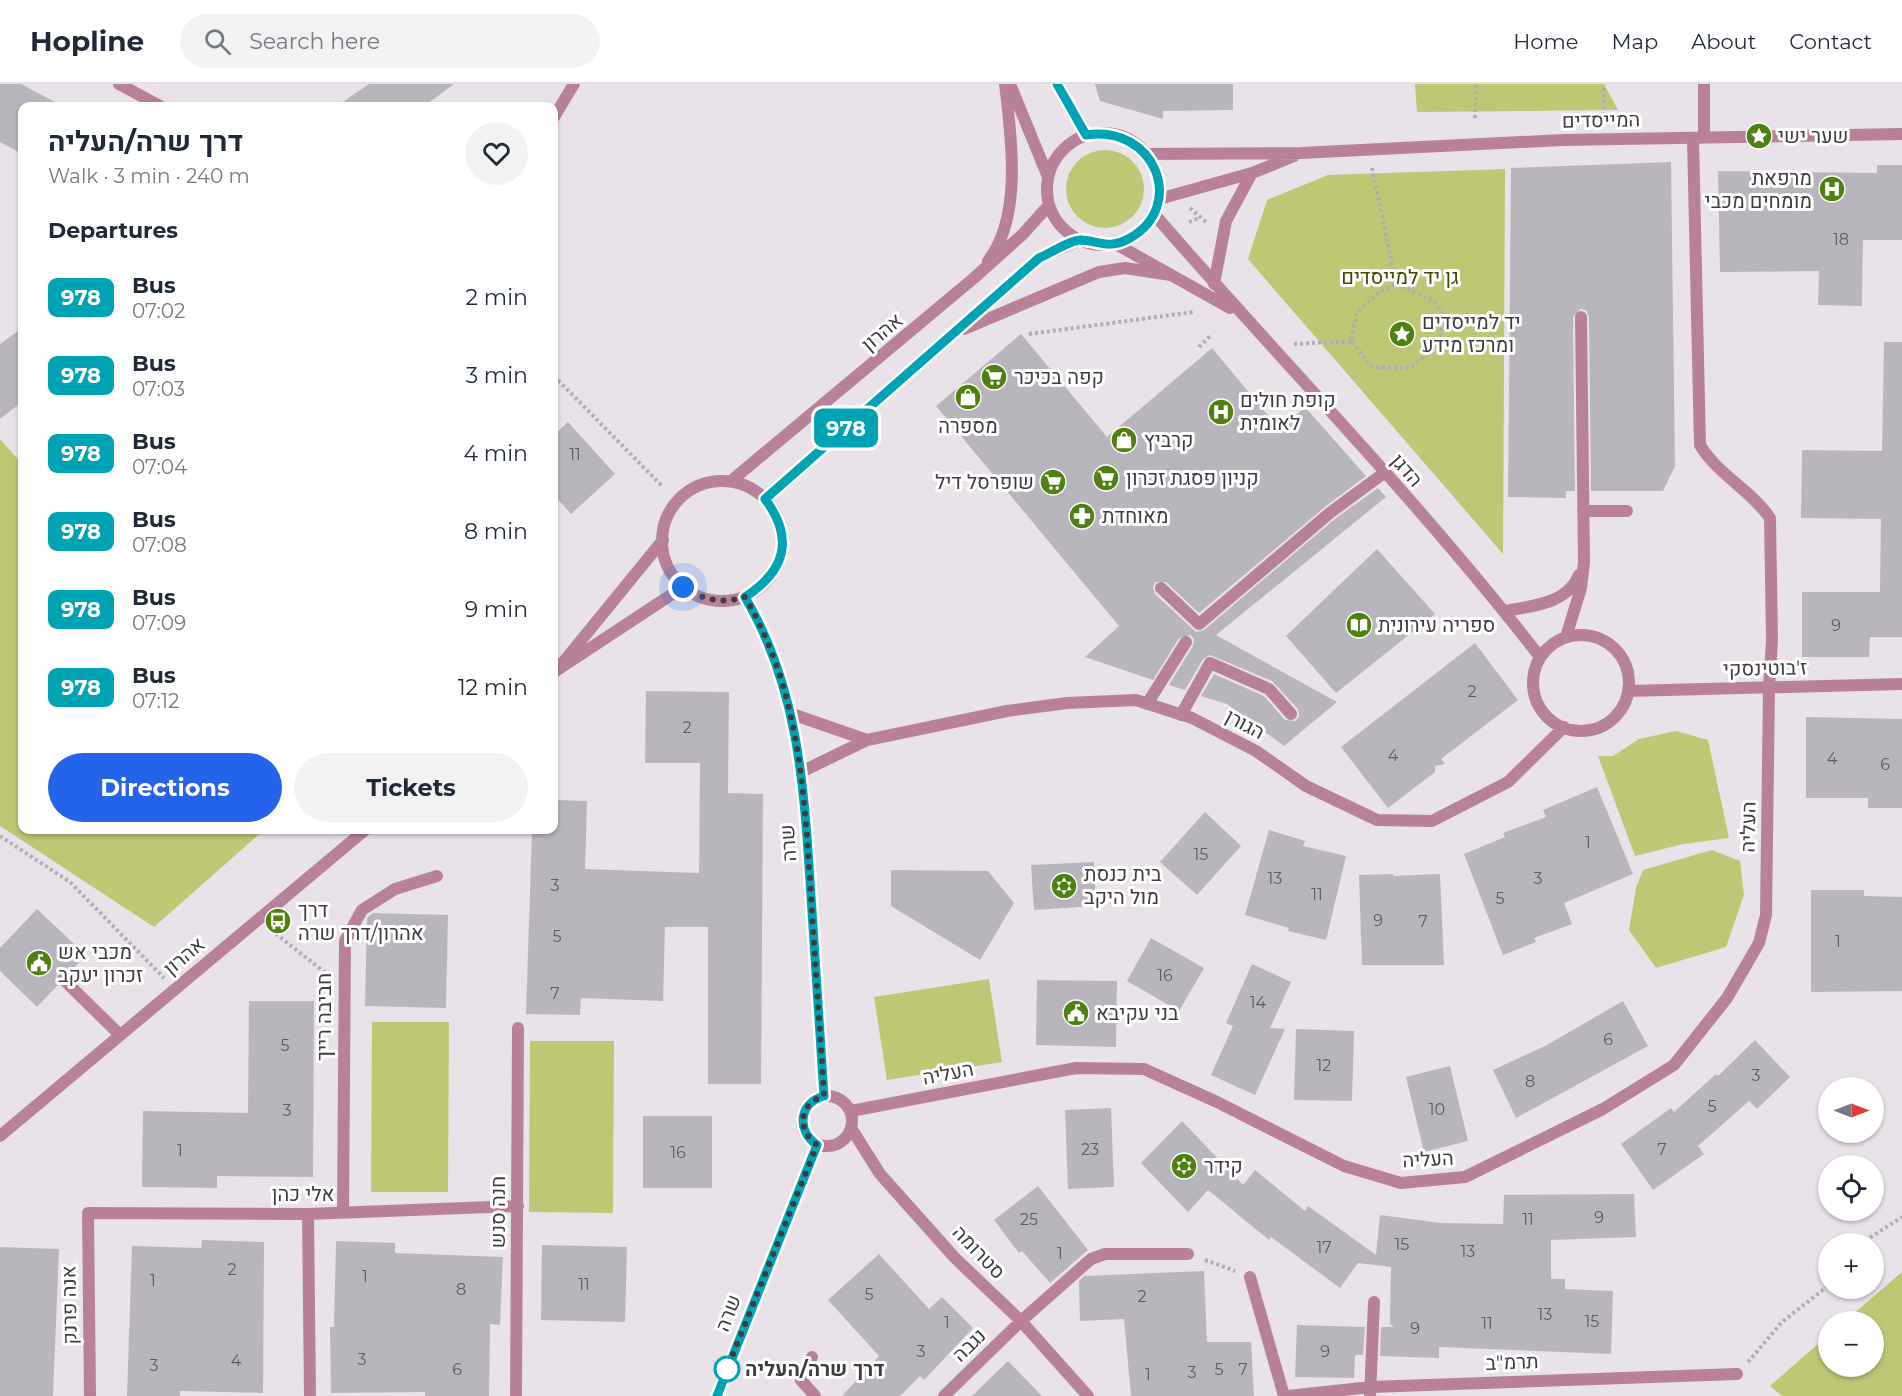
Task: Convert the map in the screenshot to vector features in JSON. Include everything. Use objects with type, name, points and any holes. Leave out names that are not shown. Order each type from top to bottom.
[{"type":"street","points":[[119,84],[153,102]]},
{"type":"street","points":[[558,110],[574,84]]},
{"type":"street","points":[[974,278],[993,255],[1006,219],[1014,173],[1005,84]]},
{"type":"street","points":[[1010,84],[1048,177],[1049,205],[1054,217],[1066,231],[1080,240],[1097,244],[1114,243],[1130,238],[1154,214],[1159,199],[1156,171],[1147,154],[1135,142],[1119,135],[1102,132],[1072,141],[1061,151],[1048,177]]},
{"type":"street","points":[[1057,84],[1086,135]]},
{"type":"street","name":"העליה","points":[[851,1111],[1076,1068],[1144,1069],[1217,1102],[1344,1167],[1401,1183],[1465,1177],[1603,1109],[1674,1065],[1727,998],[1759,943],[1766,915],[1772,589],[1770,518],[1760,503],[1708,458],[1700,445],[1699,138],[1704,84]]},
{"type":"street","name":"המייסדים","points":[[1147,154],[1301,153],[1563,140],[1902,134]]},
{"type":"street","name":"המייסדים","points":[[1159,199],[1252,173],[1301,153]]},
{"type":"street","points":[[1214,284],[1226,221],[1252,173]]},
{"type":"street","name":"אהרון","points":[[731,481],[974,278],[1023,234],[1049,205]]},
{"type":"street","name":"הדגן","points":[[1154,214],[1239,313],[1273,345],[1504,611],[1540,657]]},
{"type":"street","points":[[765,499],[1039,258],[1080,240]]},
{"type":"street","name":"הדגן","points":[[1114,243],[1239,313]]},
{"type":"street","points":[[952,335],[1099,272],[1125,268],[1171,275]]},
{"type":"street","points":[[1566,637],[1581,588],[1584,562],[1581,317]]},
{"type":"street","points":[[1161,588],[1199,624],[1331,512],[1384,473]]},
{"type":"street","points":[[731,481],[750,488],[765,499],[776,514],[782,532],[782,551],[776,569],[765,584],[745,597],[715,601],[698,596],[683,587],[671,573],[663,555],[663,540],[668,516],[678,500],[694,488],[712,482],[731,481]]},
{"type":"street","points":[[1583,511],[1627,511]]},
{"type":"street","points":[[558,667],[663,540]]},
{"type":"street","points":[[1504,611],[1538,605],[1573,588],[1584,562]]},
{"type":"street","points":[[558,667],[683,587]]},
{"type":"street","name":"שרה","points":[[745,597],[765,631],[792,714],[803,771],[824,1096]]},
{"type":"street","points":[[1580,634],[1593,636],[1617,651],[1628,677],[1628,691],[1616,715],[1605,724],[1578,731],[1564,728],[1552,721],[1535,698],[1534,677],[1540,657],[1551,645],[1566,637],[1580,634]]},
{"type":"street","points":[[1148,704],[1186,642]]},
{"type":"street","points":[[1181,715],[1210,663],[1269,689],[1291,714]]},
{"type":"street","name":"ז'בוטינסקי","points":[[1628,691],[1902,684]]},
{"type":"street","name":"הגורן","points":[[803,771],[867,740],[1007,711],[1057,704],[1136,700],[1181,715],[1256,751],[1306,786],[1377,820],[1432,821],[1508,782],[1564,728]]},
{"type":"street","points":[[792,714],[867,740]]},
{"type":"street","name":"אהרון","points":[[0,1136],[360,834]]},
{"type":"street","name":"חביבה רייך","points":[[343,1213],[345,941],[362,910],[395,889],[437,876]]},
{"type":"street","points":[[63,979],[120,1035]]},
{"type":"street","name":"חנה סנש","points":[[516,1396],[518,1029]]},
{"type":"street","points":[[824,1096],[840,1099],[851,1111],[851,1128],[842,1142],[826,1146],[817,1145],[805,1134],[802,1117],[810,1103],[824,1096]]},
{"type":"street","name":"סטרומה","points":[[851,1128],[880,1174],[955,1258],[1021,1322],[1088,1396]]},
{"type":"street","name":"שרה","points":[[717,1396],[817,1145]]},
{"type":"street","name":"אלי כהן","points":[[88,1213],[308,1214],[518,1206]]},
{"type":"street","name":"אנה פרנק","points":[[88,1213],[90,1396]]},
{"type":"street","points":[[308,1214],[310,1396]]},
{"type":"street","name":"נגבה","points":[[944,1396],[1090,1259],[1105,1254],[1188,1254]]},
{"type":"street","points":[[1250,1277],[1286,1396]]},
{"type":"street","points":[[1370,1391],[1374,1302]]},
{"type":"street","points":[[812,1356],[801,1380],[815,1396]]},
{"type":"street","name":"תרמ\"ב","points":[[1286,1396],[1737,1374]]},
{"type":"path","points":[[1476,84],[1476,118]]},
{"type":"path","points":[[1604,88],[1604,121]]},
{"type":"path","points":[[1372,168],[1396,284]]},
{"type":"path","points":[[1189,222],[1199,218],[1190,207]]},
{"type":"path","points":[[1396,284],[1434,301],[1444,316],[1440,337],[1431,352],[1410,368],[1372,367],[1351,340],[1357,312],[1379,292],[1396,284]]},
{"type":"path","points":[[1029,334],[1194,312]]},
{"type":"path","points":[[1200,347],[1211,335]]},
{"type":"path","points":[[1287,344],[1351,340]]},
{"type":"path","points":[[558,380],[663,487]]},
{"type":"path","points":[[0,836],[70,882],[175,989]]},
{"type":"path","points":[[258,920],[344,988]]},
{"type":"path","points":[[1877,1233],[1902,1217]]},
{"type":"path","points":[[1188,1254],[1250,1277]]},
{"type":"path","points":[[1737,1374],[1782,1322],[1818,1294]]},
{"type":"green space","points":[[1415,84],[1604,84],[1618,110],[1417,112]]},
{"type":"green space","points":[[1105,150],[1120,153],[1133,161],[1141,174],[1144,189],[1141,204],[1133,217],[1120,225],[1105,228],[1090,225],[1077,217],[1069,204],[1066,189],[1069,174],[1077,161],[1090,153]]},
{"type":"green space","name":"גן יד למייסדים","points":[[1505,169],[1503,554],[1248,259],[1267,200],[1328,175]]},
{"type":"green space","points":[[0,439],[18,459],[18,834],[259,834],[154,927],[0,826]]},
{"type":"green space","points":[[1676,731],[1708,740],[1729,838],[1683,844],[1635,856],[1598,756],[1613,756],[1639,739]]},
{"type":"green space","points":[[1712,850],[1740,861],[1744,895],[1726,947],[1656,968],[1629,930],[1636,888],[1643,870]]},
{"type":"green space","points":[[989,979],[1002,1062],[887,1080],[874,997]]},
{"type":"green space","points":[[372,1022],[449,1022],[448,1192],[371,1192]]},
{"type":"green space","points":[[530,1041],[614,1041],[613,1213],[529,1212]]},
{"type":"green space","points":[[1902,1272],[1902,1396],[1782,1396],[1770,1386],[1818,1344],[1818,1377],[1884,1377],[1884,1311],[1857,1311],[1871,1299],[1884,1299],[1884,1287]]},
{"type":"building","points":[[0,84],[21,84],[55,102],[18,102],[18,152],[0,142]]},
{"type":"building","points":[[369,84],[454,84],[429,102],[343,102]]},
{"type":"building","points":[[1095,84],[1233,84],[1233,110],[1163,111],[1163,119],[1100,101]]},
{"type":"building","points":[[1671,162],[1675,466],[1663,491],[1591,491],[1589,317],[1586,310],[1580,309],[1573,317],[1575,491],[1566,491],[1566,498],[1508,497],[1511,168]]},
{"type":"building","points":[[1877,165],[1902,165],[1902,240],[1863,240],[1862,306],[1818,305],[1819,271],[1720,272],[1718,171],[1877,173]]},
{"type":"building","points":[[18,331],[18,405],[0,419],[0,344]]},
{"type":"building","points":[[1021,334],[1107,437],[1212,348],[1280,430],[1305,407],[1366,476],[1326,506],[1199,613],[1166,582],[1155,582],[1153,587],[1155,594],[1196,632],[1204,630],[1336,518],[1378,488],[1386,497],[1216,635],[1337,702],[1284,746],[1227,704],[1201,696],[1214,674],[1264,696],[1285,720],[1296,721],[1299,716],[1298,709],[1272,681],[1210,655],[1203,659],[1185,690],[1169,685],[1193,646],[1194,639],[1190,635],[1179,638],[1153,680],[1085,657],[1119,626],[936,406]]},
{"type":"building","points":[[1884,342],[1902,342],[1902,637],[1870,637],[1869,657],[1802,657],[1802,592],[1880,592],[1881,519],[1801,518],[1802,450],[1882,451]]},
{"type":"building","points":[[568,422],[615,474],[571,514],[558,499],[558,431]]},
{"type":"building","name":"ספריה עירונית","points":[[1377,549],[1435,614],[1336,693],[1286,636]]},
{"type":"building","points":[[1475,643],[1518,700],[1441,759],[1445,764],[1435,766],[1435,772],[1388,808],[1341,747]]},
{"type":"building","points":[[646,691],[729,692],[728,793],[763,794],[761,1084],[708,1084],[708,927],[665,927],[663,1001],[581,998],[580,1015],[526,1014],[532,834],[558,834],[558,800],[587,801],[585,869],[699,873],[700,763],[645,763]]},
{"type":"building","points":[[1806,717],[1902,719],[1902,808],[1868,808],[1868,798],[1806,798]]},
{"type":"building","points":[[1597,787],[1633,874],[1564,903],[1572,924],[1534,938],[1536,942],[1503,955],[1464,854],[1505,837],[1503,833],[1546,817],[1543,810]]},
{"type":"building","points":[[1205,812],[1241,846],[1197,895],[1160,862]]},
{"type":"building","points":[[1269,830],[1305,841],[1303,846],[1346,856],[1326,940],[1288,931],[1289,928],[1245,915]]},
{"type":"building","name":"בית כנסת מול היקב","points":[[1094,862],[1096,906],[1034,910],[1031,865]]},
{"type":"building","points":[[891,870],[988,871],[1014,903],[980,960],[891,906]]},
{"type":"building","points":[[1393,874],[1393,876],[1440,874],[1444,965],[1362,965],[1359,875]]},
{"type":"building","points":[[1811,890],[1864,890],[1864,896],[1902,897],[1902,991],[1811,992]]},
{"type":"building","name":"מכבי אש זכרון יעקב","points":[[37,909],[86,955],[69,973],[61,971],[57,974],[55,981],[58,985],[37,1007],[0,971],[0,948]]},
{"type":"building","points":[[373,913],[448,915],[446,1008],[365,1006],[367,918]]},
{"type":"building","points":[[1151,938],[1204,968],[1179,1011],[1127,981]]},
{"type":"building","points":[[1252,964],[1291,982],[1270,1028],[1285,1029],[1255,1095],[1211,1075],[1233,1026],[1226,1023]]},
{"type":"building","name":"בני עקיבא","points":[[1037,980],[1117,981],[1116,1047],[1036,1045]]},
{"type":"building","points":[[249,1001],[314,1001],[313,1177],[217,1176],[217,1188],[142,1187],[143,1111],[248,1113]]},
{"type":"building","points":[[1623,1001],[1648,1046],[1516,1118],[1493,1070],[1545,1046]]},
{"type":"building","points":[[1296,1029],[1354,1031],[1352,1101],[1294,1100]]},
{"type":"building","points":[[1755,1040],[1790,1077],[1757,1109],[1749,1101],[1698,1146],[1704,1154],[1653,1190],[1621,1144],[1671,1108],[1674,1112],[1716,1074],[1718,1076]]},
{"type":"building","points":[[1450,1066],[1468,1141],[1424,1152],[1406,1077]]},
{"type":"building","points":[[1111,1108],[1114,1187],[1068,1189],[1065,1110]]},
{"type":"building","points":[[643,1116],[712,1116],[712,1188],[643,1188]]},
{"type":"building","points":[[1182,1121],[1243,1185],[1255,1170],[1305,1211],[1308,1206],[1376,1255],[1380,1215],[1441,1223],[1503,1224],[1504,1195],[1634,1194],[1636,1237],[1551,1240],[1551,1279],[1565,1279],[1565,1289],[1613,1291],[1611,1354],[1439,1347],[1439,1358],[1380,1356],[1381,1327],[1394,1327],[1390,1324],[1391,1267],[1358,1263],[1340,1288],[1271,1237],[1269,1240],[1208,1190],[1188,1212],[1141,1163]]},
{"type":"building","points":[[1038,1186],[1088,1250],[1050,1283],[1022,1251],[1019,1253],[994,1220]]},
{"type":"building","points":[[202,1240],[264,1242],[263,1393],[180,1391],[180,1396],[127,1396],[132,1246],[201,1248]]},
{"type":"building","points":[[336,1241],[395,1243],[395,1253],[503,1257],[500,1325],[490,1324],[489,1396],[425,1396],[425,1392],[331,1393],[330,1327],[334,1327]]},
{"type":"building","points":[[542,1245],[627,1247],[625,1322],[541,1320]]},
{"type":"building","points":[[0,1247],[59,1249],[53,1396],[0,1396]]},
{"type":"building","points":[[879,1254],[929,1309],[942,1297],[973,1328],[924,1380],[920,1376],[900,1396],[842,1396],[879,1356],[828,1300]]},
{"type":"building","points":[[1204,1271],[1207,1342],[1251,1342],[1254,1396],[1131,1396],[1124,1319],[1080,1321],[1079,1281],[1084,1276]]},
{"type":"building","points":[[1297,1325],[1365,1327],[1363,1355],[1355,1355],[1354,1378],[1295,1377]]},
{"type":"building","points":[[1008,1361],[1042,1396],[972,1396]]},
{"type":"bus line","name":"978","points":[[717,1396],[817,1145],[805,1134],[802,1117],[810,1103],[824,1096],[803,771],[792,714],[765,631],[745,597],[765,584],[776,569],[782,551],[782,532],[776,514],[765,499],[1039,258],[1080,240],[1097,244],[1114,243],[1130,238],[1144,227],[1154,214],[1159,199],[1159,184],[1156,171],[1147,154],[1135,142],[1119,135],[1102,132],[1086,135],[1057,84]]},
{"type":"place","name":"שער ישי","points":[[1759,136]]},
{"type":"place","name":"מרפאת מומחים מכבי","points":[[1832,189]]},
{"type":"place","name":"יד למייסדים ומרכז מידע","points":[[1402,334]]},
{"type":"place","name":"קפה בכיכר","points":[[994,377]]},
{"type":"place","name":"מספרה","points":[[968,397]]},
{"type":"place","name":"קופת חולים לאומית","points":[[1221,412]]},
{"type":"place","name":"קרביץ","points":[[1124,440]]},
{"type":"place","name":"קניון פסגת זכרון","points":[[1106,478]]},
{"type":"place","name":"שופרסל דיל","points":[[1053,482]]},
{"type":"place","name":"מאוחדת","points":[[1082,516]]},
{"type":"place","name":"ספריה עירונית","points":[[1359,625]]},
{"type":"place","name":"בית כנסת מול היקב","points":[[1064,886]]},
{"type":"place","name":"דרך אהרון/דרך שרה","points":[[278,921]]},
{"type":"place","name":"מכבי אש זכרון יעקב","points":[[39,963]]},
{"type":"place","name":"בני עקיבא","points":[[1076,1013]]},
{"type":"place","name":"קידר","points":[[1184,1166]]},
{"type":"place","name":"דרך שרה/העליה","points":[[727,1369]]},
{"type":"route","points":[[683,587],[698,596],[715,601],[733,601],[745,597],[765,631],[792,714],[803,771],[824,1096],[810,1103],[802,1117],[805,1134],[817,1145],[727,1369]]}]
